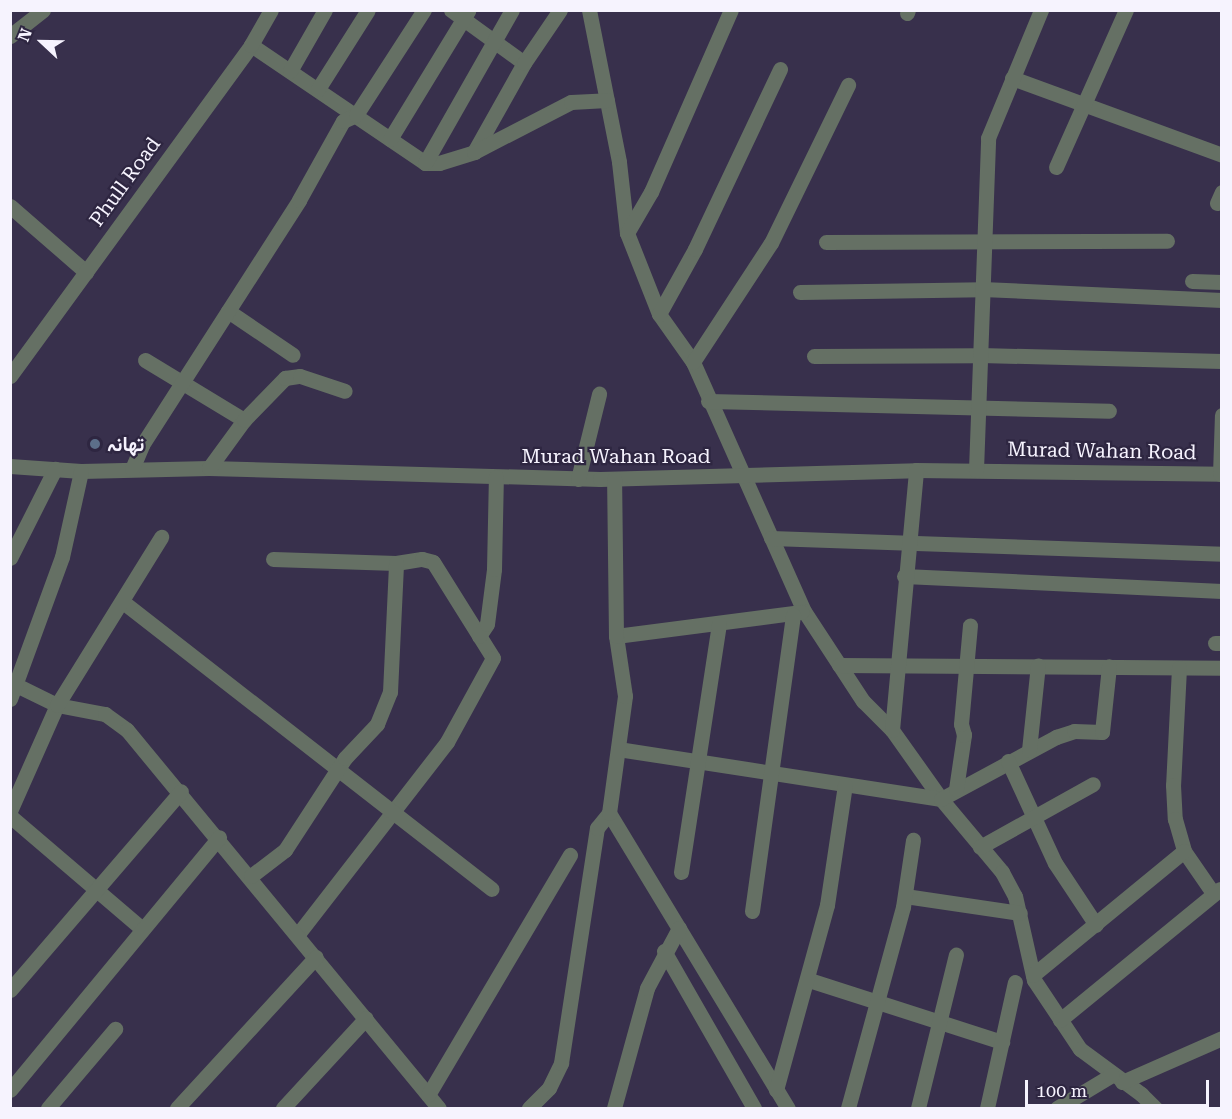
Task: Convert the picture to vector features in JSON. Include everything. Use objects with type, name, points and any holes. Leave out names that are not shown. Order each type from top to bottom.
[{"type":"street","points":[[10,36],[43,10]]},
{"type":"street","name":"Phull Road","points":[[10,376],[251,45],[271,10]]},
{"type":"street","points":[[290,71],[325,10]]},
{"type":"street","points":[[318,89],[368,10]]},
{"type":"street","points":[[132,469],[142,445],[228,311],[343,121],[357,115],[424,10]]},
{"type":"street","points":[[425,163],[512,10]]},
{"type":"street","points":[[474,152],[524,63],[560,10]]},
{"type":"street","points":[[589,10],[607,100],[627,232],[658,314],[693,362],[742,477],[771,538],[782,554],[798,613],[839,665],[863,701],[892,730],[941,799],[1002,873],[1020,914],[1033,975],[1080,1049],[1155,1108]]},
{"type":"street","points":[[627,232],[651,192],[731,10]]},
{"type":"street","points":[[976,470],[980,407],[987,138],[1041,10]]},
{"type":"street","points":[[1056,166],[1126,10]]},
{"type":"street","points":[[390,139],[460,13],[524,63]]},
{"type":"street","points":[[251,45],[425,163],[439,163],[474,152],[571,102],[607,100]]},
{"type":"street","points":[[658,314],[695,249],[780,69]]},
{"type":"street","points":[[1012,78],[1221,155]]},
{"type":"street","points":[[693,362],[771,243],[848,85]]},
{"type":"street","points":[[10,206],[86,272]]},
{"type":"street","points":[[826,242],[984,239],[1167,241]]},
{"type":"street","points":[[1192,281],[1221,282]]},
{"type":"street","points":[[800,292],[982,289],[1221,300]]},
{"type":"street","points":[[228,311],[293,356]]},
{"type":"street","points":[[814,356],[980,355],[1221,361]]},
{"type":"street","points":[[145,360],[244,420]]},
{"type":"street","points":[[209,468],[244,420],[292,375],[345,391]]},
{"type":"street","points":[[578,479],[599,394]]},
{"type":"street","points":[[708,401],[1109,411]]},
{"type":"street","points":[[1221,415],[1221,474]]},
{"type":"street","name":"Murad Wahan Road","points":[[10,466],[81,471],[209,468],[578,479],[742,477],[916,470],[1221,474]]},
{"type":"street","points":[[10,558],[55,469]]},
{"type":"street","points":[[892,730],[907,541],[916,470]]},
{"type":"street","points":[[81,471],[62,557],[12,688],[57,705],[105,714],[127,729],[219,837],[439,1108]]},
{"type":"street","points":[[479,636],[487,624],[494,568],[496,477]]},
{"type":"street","points":[[529,1108],[549,1088],[561,1063],[597,828],[609,813],[618,749],[625,696],[616,636],[614,479]]},
{"type":"street","points":[[10,811],[57,705],[123,602],[161,537]]},
{"type":"street","points":[[771,538],[907,541],[1221,554]]},
{"type":"street","points":[[273,559],[396,563],[422,559],[433,562],[494,658],[492,666],[447,742],[298,934]]},
{"type":"street","points":[[251,876],[285,850],[339,769],[377,724],[390,692],[396,563]]},
{"type":"street","points":[[904,576],[1221,591]]},
{"type":"street","points":[[123,602],[492,889]]},
{"type":"street","points":[[616,636],[798,613]]},
{"type":"street","points":[[752,911],[798,613]]},
{"type":"street","points":[[681,872],[696,761],[719,624]]},
{"type":"street","points":[[956,789],[964,735],[966,664],[970,625]]},
{"type":"street","points":[[839,665],[898,663],[1221,668]]},
{"type":"street","points":[[1029,750],[1038,665]]},
{"type":"street","points":[[618,749],[941,799],[1029,750],[1074,731],[1102,732],[1109,666]]},
{"type":"street","points":[[1060,1020],[1217,890],[1184,851],[1175,819],[1173,785],[1179,668]]},
{"type":"street","points":[[1008,761],[1055,864],[1096,925]]},
{"type":"street","points":[[980,847],[1093,783]]},
{"type":"street","points":[[776,1090],[809,980],[827,905],[845,785]]},
{"type":"street","points":[[10,990],[181,791]]},
{"type":"street","points":[[609,813],[788,1108]]},
{"type":"street","points":[[10,816],[141,928]]},
{"type":"street","points":[[12,1083],[219,837]]},
{"type":"street","points":[[848,1108],[905,896],[913,840]]},
{"type":"street","points":[[1033,975],[1184,851]]},
{"type":"street","points":[[428,1095],[570,855]]},
{"type":"street","points":[[905,896],[1020,914]]},
{"type":"street","points":[[614,1108],[646,988],[663,951],[679,927]]},
{"type":"street","points":[[663,951],[754,1108]]},
{"type":"street","points":[[918,1108],[956,955]]},
{"type":"street","points":[[177,1108],[316,957]]},
{"type":"street","points":[[809,980],[1002,1042]]},
{"type":"street","points":[[987,1108],[1015,982]]},
{"type":"street","points":[[284,1108],[366,1018]]},
{"type":"street","points":[[48,1108],[115,1029]]},
{"type":"street","points":[[1057,1108],[1117,1079],[1221,1038]]},
{"type":"place","name":"تھانہ","points":[[95,444]]}]
